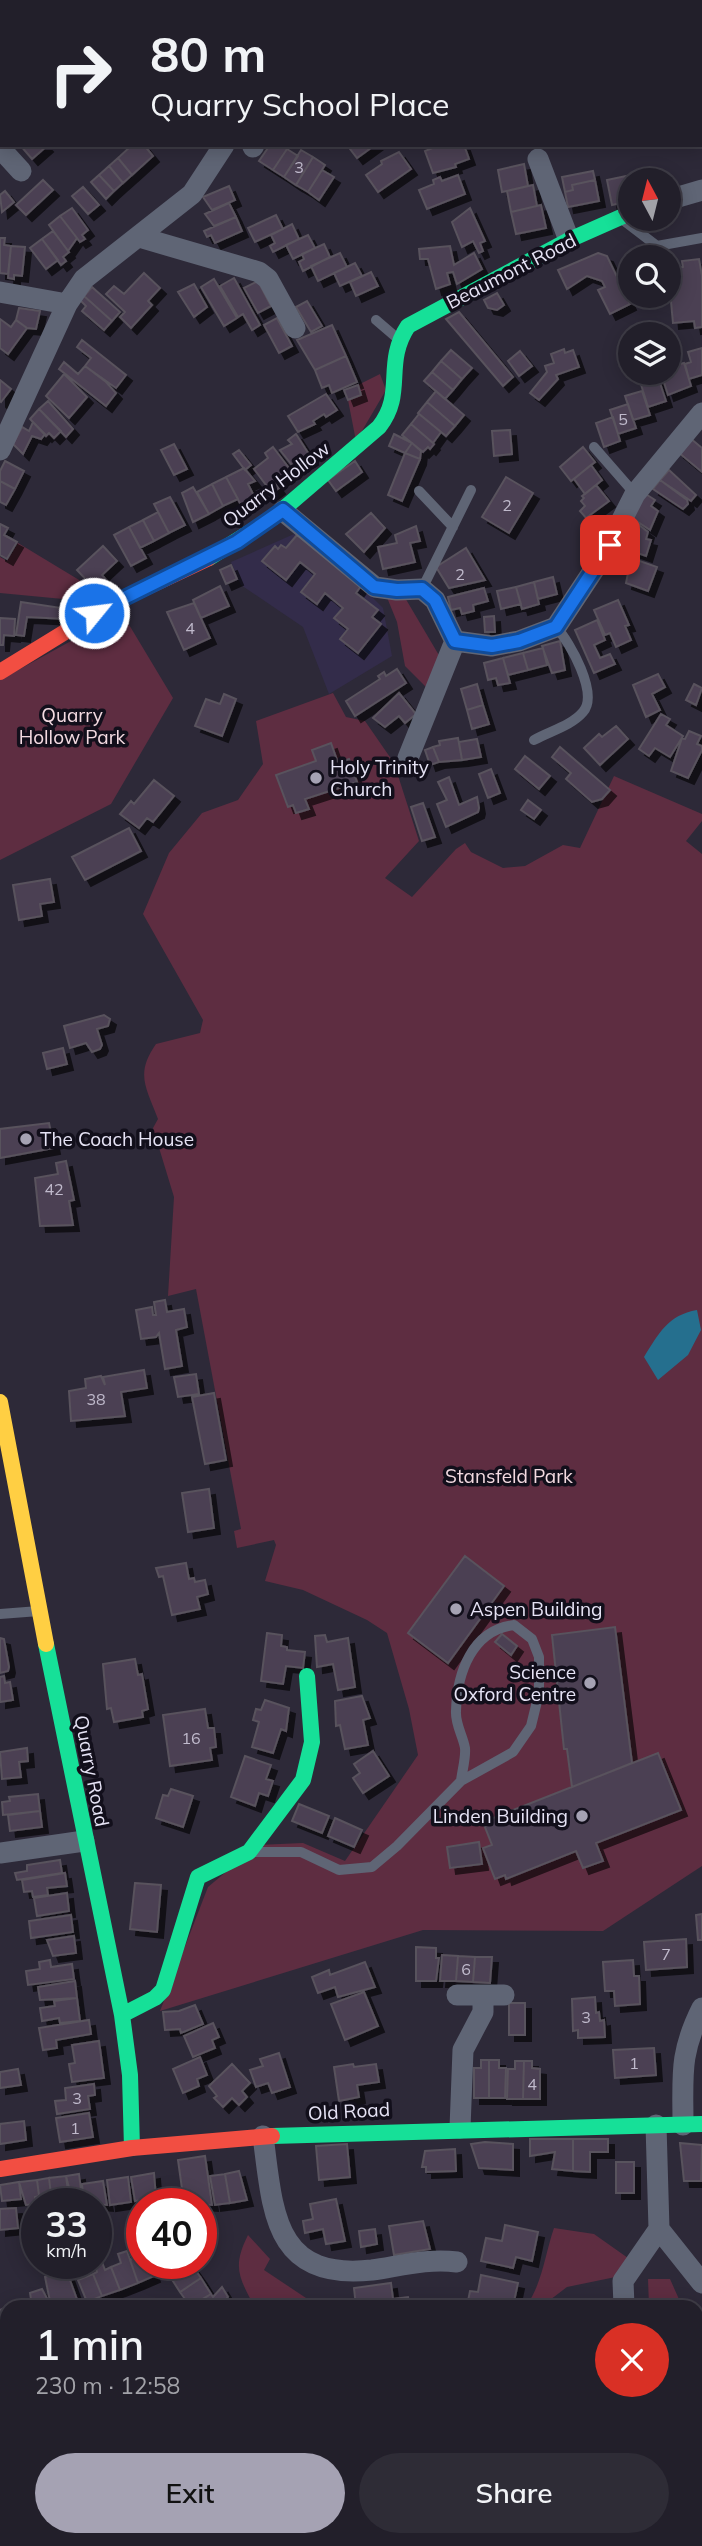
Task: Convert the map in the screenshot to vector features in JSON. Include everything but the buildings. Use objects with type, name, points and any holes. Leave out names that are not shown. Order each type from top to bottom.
[{"type":"street","points":[[0,450],[66,304],[84,279],[192,194],[223,147]]},
{"type":"street","points":[[0,148],[21,171]]},
{"type":"street","points":[[538,159],[569,240]]},
{"type":"street","points":[[681,196],[702,190]]},
{"type":"street","name":"Beaumont Road","points":[[397,338],[421,317],[569,240],[618,218]]},
{"type":"street","points":[[139,237],[259,272],[268,279],[295,328]]},
{"type":"street","points":[[0,292],[66,304]]},
{"type":"street","name":"Quarry Hollow","points":[[0,672],[40,651],[94,613],[237,542],[283,510],[363,444],[386,419],[395,399],[391,354],[397,338]]},
{"type":"street","points":[[455,641],[492,646],[519,641],[556,627],[605,553],[635,494],[702,413]]},
{"type":"street","points":[[283,510],[374,587],[422,589],[435,600],[455,641],[408,758]]},
{"type":"street","name":"Quarry Road","points":[[1,1417],[84,1841],[122,2015],[130,2075],[132,2148]]},
{"type":"street","points":[[122,2015],[155,1998],[163,1990],[198,1877],[249,1852],[308,1771],[313,1732],[307,1676]]},
{"type":"street","points":[[0,1853],[84,1841]]},
{"type":"street","points":[[457,1995],[504,1995]]},
{"type":"street","points":[[460,2128],[463,2050],[482,2012],[483,1995]]},
{"type":"street","points":[[692,2124],[682,2066],[687,2038],[702,2008]]},
{"type":"street","name":"Old Road","points":[[0,2169],[132,2148],[263,2136],[460,2128],[692,2124]]},
{"type":"street","points":[[624,2300],[623,2281],[659,2229],[656,2125]]},
{"type":"street","points":[[263,2136],[274,2217],[283,2238],[302,2259],[331,2269],[350,2271],[433,2261],[457,2262]]},
{"type":"street","points":[[659,2229],[702,2283]]},
{"type":"lane","points":[[642,231],[657,246],[702,238]]},
{"type":"lane","points":[[376,320],[397,338]]},
{"type":"lane","points":[[594,447],[635,494]]},
{"type":"lane","points":[[422,589],[471,490]]},
{"type":"lane","points":[[419,491],[453,527]]},
{"type":"lane","points":[[534,740],[576,719],[586,709],[589,697],[575,656],[556,627]]},
{"type":"lane","points":[[0,1614],[40,1611]]},
{"type":"lane","points":[[249,1852],[301,1853],[339,1870],[372,1867],[461,1781],[513,1752],[531,1726],[539,1693],[539,1657],[532,1639],[514,1625],[499,1626],[484,1636],[470,1654],[458,1683],[455,1714],[465,1750],[461,1781]]},
{"type":"shaded area","points":[[294,534],[361,586],[383,608],[392,656],[329,694],[303,627],[241,585],[231,562]]},
{"type":"green space","points":[[380,374],[386,390],[356,441],[348,400],[361,395],[358,385]]},
{"type":"green space","points":[[18,543],[94,589],[84,601],[0,593],[0,557],[7,561]]},
{"type":"green space","points":[[386,595],[404,596],[440,657],[427,688],[405,666],[397,622]]},
{"type":"green space","name":"Quarry Hollow Park","points":[[122,613],[173,698],[111,804],[0,860],[0,680]]},
{"type":"green space","name":"Stansfeld Park","points":[[333,693],[346,717],[365,721],[394,763],[419,841],[385,878],[412,897],[456,849],[465,843],[471,852],[503,868],[525,866],[563,845],[580,848],[614,776],[702,814],[702,821],[686,841],[702,854],[702,1866],[603,1931],[423,1930],[160,2011],[208,1887],[258,1845],[303,1843],[345,1861],[418,1755],[409,1709],[387,1633],[367,1620],[303,1590],[265,1581],[276,1545],[274,1540],[237,1548],[234,1531],[241,1529],[196,1289],[168,1296],[174,1197],[153,1128],[158,1119],[144,1072],[156,1044],[200,1033],[203,1020],[143,914],[169,853],[202,813],[238,800],[263,764],[256,721]]},
{"type":"green space","points":[[554,2228],[594,2234],[628,2258],[630,2274],[567,2287],[550,2300],[530,2300],[540,2279]]},
{"type":"green space","points":[[248,2235],[270,2259],[264,2270],[309,2300],[251,2300],[239,2272],[243,2246]]},
{"type":"green space","points":[[648,2279],[670,2279],[679,2300],[649,2300]]},
{"type":"water","points":[[697,1310],[701,1330],[688,1355],[658,1380],[644,1357],[665,1326],[687,1312]]},
{"type":"traffic: fast","points":[[209,558],[274,517],[379,427],[391,402],[397,353],[408,326],[569,240],[618,218]]},
{"type":"traffic: fast","points":[[46,1644],[122,2015],[130,2075],[132,2148]]},
{"type":"traffic: fast","points":[[122,2015],[155,1998],[163,1990],[198,1877],[249,1852],[303,1780],[312,1742],[307,1676]]},
{"type":"traffic: fast","points":[[272,2136],[702,2124]]},
{"type":"traffic: slow","points":[[0,1402],[46,1644]]},
{"type":"traffic: jam","points":[[0,672],[109,605],[209,558]]},
{"type":"traffic: jam","points":[[0,2169],[132,2148],[272,2136]]},
{"type":"place","name":"Holy Trinity Church","points":[[316,778]]},
{"type":"place","name":"The Coach House","points":[[26,1139]]},
{"type":"place","name":"Aspen Building","points":[[456,1609]]},
{"type":"place","name":"Science Oxford Centre","points":[[590,1683]]},
{"type":"place","name":"Linden Building","points":[[582,1816]]},
{"type":"route","points":[[94,613],[143,586],[237,542],[283,510],[374,587],[422,589],[435,600],[455,641],[492,646],[519,641],[556,627],[610,545]]}]
